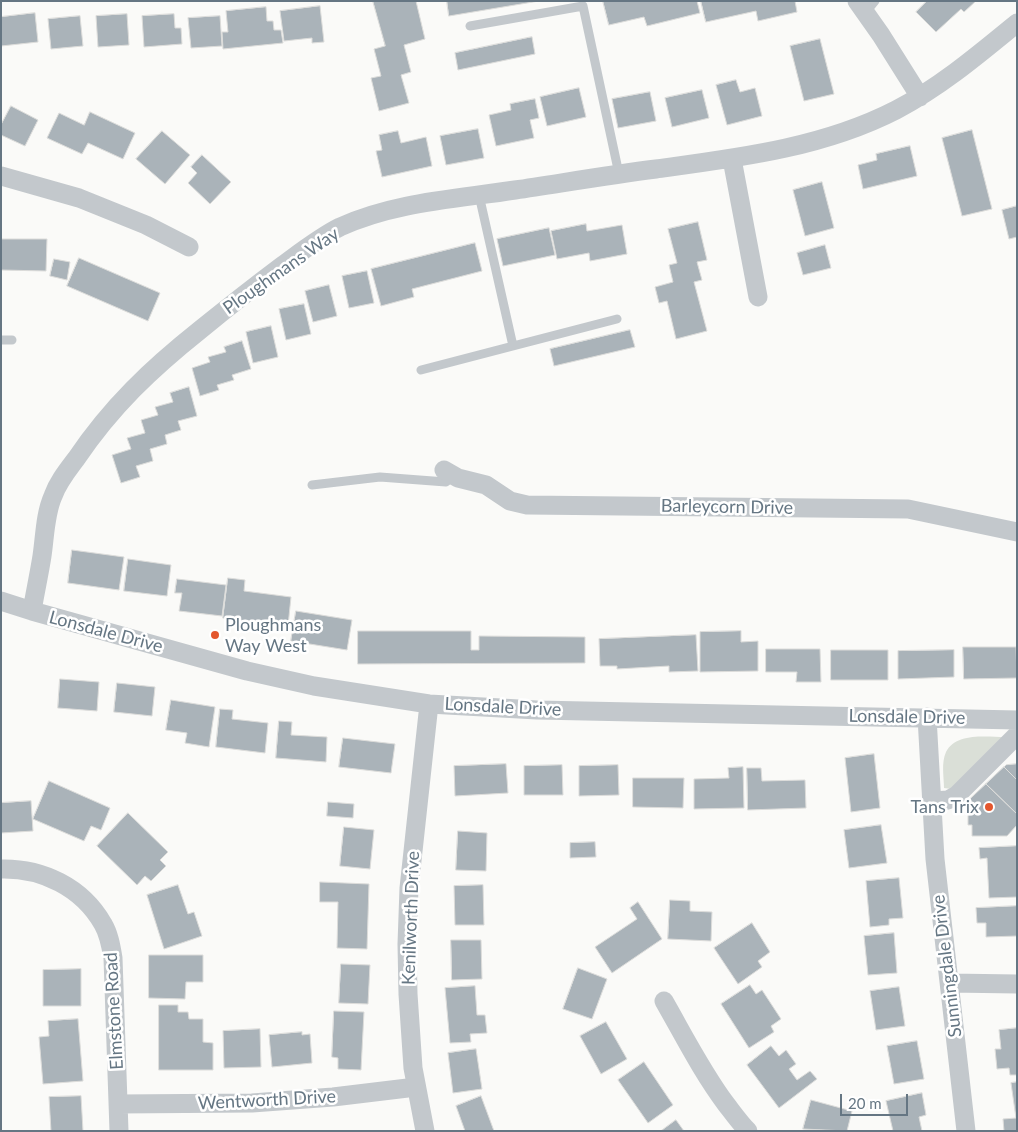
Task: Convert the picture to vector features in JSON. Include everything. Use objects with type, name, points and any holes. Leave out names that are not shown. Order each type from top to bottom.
[{"type":"street","points":[[866,5],[920,97]]},
{"type":"street","name":"Ploughmans Way","points":[[32,611],[49,507],[58,484],[96,429],[117,405],[148,375],[247,292],[302,251],[339,228],[378,213],[436,201],[732,159],[792,147],[850,130],[920,97],[962,68],[1017,24]]},
{"type":"street","points":[[732,159],[758,297]]},
{"type":"street","points":[[1,176],[86,200],[146,225],[189,247]]},
{"type":"street","name":"Barleycorn Drive","points":[[448,473],[464,480],[482,484],[510,501],[527,505],[908,508],[1017,532]]},
{"type":"street","name":"Lonsdale Drive","points":[[1,601],[247,671],[314,686],[429,704],[537,710],[1017,720]]},
{"type":"street","name":"Kenilworth Drive","points":[[425,1131],[416,1087],[410,1034],[408,935],[409,888],[429,704]]},
{"type":"street","name":"Sunningdale Drive","points":[[927,718],[935,860],[966,1131]]},
{"type":"street","points":[[933,801],[948,800],[957,795],[1017,736]]},
{"type":"street","name":"Elmstone Road","points":[[1,869],[30,871],[47,876],[66,886],[93,910],[103,924],[110,940],[113,958],[119,1131]]},
{"type":"street","points":[[950,983],[1017,984]]},
{"type":"street","points":[[664,1001],[720,1096],[748,1131]]},
{"type":"street","name":"Wentworth Drive","points":[[118,1104],[252,1103],[333,1097],[416,1087]]},
{"type":"lane","points":[[470,26],[583,6],[619,174]]},
{"type":"lane","points":[[479,196],[513,346]]},
{"type":"lane","points":[[421,370],[617,319]]},
{"type":"lane","points":[[1,340],[12,340]]},
{"type":"lane","points":[[312,485],[384,476],[446,482],[448,473]]},
{"type":"shaded area","points":[[981,736],[1005,737],[951,789],[944,788],[944,761],[946,752],[951,746],[964,738]]},
{"type":"building","points":[[373,1],[416,1],[425,39],[404,45],[411,72],[401,75],[409,103],[379,111],[371,78],[381,76],[374,49],[385,46]]},
{"type":"building","points":[[447,1],[539,1],[449,16]]},
{"type":"building","points":[[603,1],[697,1],[700,13],[647,26],[644,17],[609,25]]},
{"type":"building","points":[[701,1],[795,1],[797,12],[758,21],[756,11],[706,22]]},
{"type":"building","points":[[927,1],[976,1],[964,12],[961,9],[936,32],[916,12]]},
{"type":"building","points":[[320,6],[324,42],[312,43],[312,38],[284,41],[280,11]]},
{"type":"building","points":[[266,7],[267,21],[273,21],[274,30],[281,30],[283,43],[223,49],[222,32],[228,32],[226,11]]},
{"type":"building","points":[[35,13],[38,42],[1,46],[1,17]]},
{"type":"building","points":[[127,14],[129,45],[98,47],[96,16]]},
{"type":"building","points":[[174,14],[175,28],[181,28],[182,44],[144,47],[142,16]]},
{"type":"building","points":[[80,16],[83,46],[51,49],[48,19]]},
{"type":"building","points":[[220,16],[222,46],[191,48],[188,18]]},
{"type":"building","points":[[532,37],[535,54],[458,70],[455,53]]},
{"type":"building","points":[[820,39],[834,94],[804,101],[790,46]]},
{"type":"building","points":[[736,80],[740,92],[755,88],[762,116],[727,125],[716,85]]},
{"type":"building","points":[[579,88],[586,117],[547,126],[540,97]]},
{"type":"building","points":[[702,90],[709,118],[672,127],[665,98]]},
{"type":"building","points":[[650,92],[656,121],[618,128],[612,99]]},
{"type":"building","points":[[535,99],[539,118],[530,120],[534,138],[496,146],[489,115],[511,110],[510,104]]},
{"type":"building","points":[[11,106],[38,120],[25,146],[1,135],[1,125]]},
{"type":"building","points":[[90,112],[135,133],[123,159],[88,143],[82,154],[47,138],[59,113],[84,125]]},
{"type":"building","points":[[478,129],[484,158],[446,165],[440,136]]},
{"type":"building","points":[[972,130],[992,209],[962,216],[942,138]]},
{"type":"building","points":[[162,131],[190,155],[165,184],[136,159]]},
{"type":"building","points":[[398,131],[401,143],[426,137],[432,166],[382,177],[376,151],[382,150],[379,135]]},
{"type":"building","points":[[910,146],[917,176],[863,189],[858,165],[877,160],[876,154]]},
{"type":"building","points":[[202,155],[231,182],[210,204],[188,183],[197,173],[191,167]]},
{"type":"building","points":[[822,182],[834,228],[805,236],[793,190]]},
{"type":"building","points":[[1017,206],[1017,237],[1009,239],[1002,210]]},
{"type":"building","points":[[698,222],[707,260],[697,262],[702,280],[694,282],[707,331],[676,339],[667,301],[659,303],[655,287],[673,282],[669,265],[677,263],[668,229]]},
{"type":"building","points":[[586,224],[587,231],[622,225],[627,254],[590,261],[589,253],[557,259],[551,231]]},
{"type":"building","points":[[549,228],[555,255],[503,266],[497,239]]},
{"type":"building","points":[[1,239],[47,239],[46,271],[1,270]]},
{"type":"building","points":[[475,243],[482,271],[412,289],[414,297],[381,306],[371,269]]},
{"type":"building","points":[[825,245],[831,268],[803,275],[797,253]]},
{"type":"building","points":[[79,258],[160,293],[148,321],[67,286]]},
{"type":"building","points":[[54,259],[70,262],[67,280],[50,276]]},
{"type":"building","points":[[367,271],[374,303],[349,308],[342,276]]},
{"type":"building","points":[[329,285],[337,316],[313,322],[305,291]]},
{"type":"building","points":[[304,304],[311,334],[286,340],[279,309]]},
{"type":"building","points":[[271,326],[278,357],[253,363],[246,332]]},
{"type":"building","points":[[630,330],[635,347],[554,366],[550,349]]},
{"type":"building","points":[[242,341],[251,369],[232,375],[234,380],[217,385],[219,390],[200,396],[192,368],[210,362],[208,357],[226,352],[224,347]]},
{"type":"building","points":[[189,387],[197,416],[178,421],[181,430],[165,435],[167,444],[150,449],[153,461],[136,466],[140,477],[121,483],[112,455],[131,449],[127,438],[145,433],[141,420],[158,415],[155,407],[173,402],[170,393]]},
{"type":"building","points":[[72,550],[124,557],[119,590],[68,583]]},
{"type":"building","points":[[128,559],[171,565],[167,596],[124,591]]},
{"type":"building","points":[[228,578],[245,580],[244,591],[291,597],[288,626],[223,618]]},
{"type":"building","points":[[177,579],[226,585],[222,616],[179,611],[182,593],[175,593]]},
{"type":"building","points":[[296,611],[352,620],[347,650],[291,641]]},
{"type":"building","points":[[358,631],[471,631],[471,650],[479,650],[479,636],[585,637],[585,663],[358,664]]},
{"type":"building","points":[[741,631],[741,642],[758,641],[758,671],[700,672],[700,632]]},
{"type":"building","points":[[696,635],[698,671],[669,672],[669,666],[617,669],[617,666],[600,666],[599,639]]},
{"type":"building","points":[[963,647],[1016,647],[1017,678],[964,679]]},
{"type":"building","points":[[766,649],[820,649],[821,682],[796,682],[797,672],[766,672]]},
{"type":"building","points":[[831,650],[888,650],[888,680],[831,680]]},
{"type":"building","points":[[954,650],[954,677],[898,679],[898,651]]},
{"type":"building","points":[[60,679],[99,682],[97,711],[58,708]]},
{"type":"building","points":[[117,683],[155,687],[152,716],[114,712]]},
{"type":"building","points":[[171,700],[215,707],[209,747],[185,743],[187,733],[166,730]]},
{"type":"building","points":[[220,709],[233,710],[232,719],[268,723],[265,753],[216,747]]},
{"type":"building","points":[[279,721],[292,722],[291,735],[327,737],[326,762],[276,758]]},
{"type":"building","points":[[343,738],[395,744],[391,773],[339,767]]},
{"type":"building","points":[[874,754],[880,808],[851,812],[845,758]]},
{"type":"building","points":[[506,764],[508,793],[455,796],[454,766]]},
{"type":"building","points":[[1017,764],[1017,780],[1004,767]]},
{"type":"building","points":[[562,765],[563,795],[524,795],[524,766]]},
{"type":"building","points":[[618,765],[619,795],[579,796],[579,766]]},
{"type":"building","points":[[743,767],[744,808],[694,809],[694,779],[729,778],[728,768]]},
{"type":"building","points":[[1004,767],[1017,780],[1017,814],[986,784]]},
{"type":"building","points":[[747,768],[761,768],[762,781],[805,780],[806,808],[748,810]]},
{"type":"building","points":[[633,778],[684,778],[683,808],[633,807]]},
{"type":"building","points":[[49,781],[110,808],[101,830],[91,826],[84,841],[33,819]]},
{"type":"building","name":"Tans Trix","points":[[986,784],[1017,814],[1017,825],[1007,836],[972,836],[972,825],[968,825],[968,801]]},
{"type":"building","points":[[31,801],[33,831],[1,833],[1,803]]},
{"type":"building","points":[[328,802],[354,804],[353,818],[327,816]]},
{"type":"building","points":[[128,813],[168,852],[160,860],[166,866],[151,881],[145,876],[137,885],[97,846]]},
{"type":"building","points":[[881,825],[887,863],[849,868],[844,830]]},
{"type":"building","points":[[344,827],[374,830],[370,869],[340,866]]},
{"type":"building","points":[[458,831],[487,833],[486,871],[456,870]]},
{"type":"building","points":[[595,842],[596,857],[570,858],[570,843]]},
{"type":"building","points":[[1017,846],[1017,897],[989,898],[987,858],[980,859],[979,848]]},
{"type":"building","points":[[899,878],[903,918],[889,919],[889,925],[870,927],[866,881]]},
{"type":"building","points":[[320,882],[369,884],[367,949],[337,948],[338,902],[320,902]]},
{"type":"building","points":[[178,885],[188,914],[194,912],[202,936],[164,949],[147,895]]},
{"type":"building","points":[[483,885],[484,925],[455,925],[454,886]]},
{"type":"building","points":[[670,900],[690,901],[690,911],[712,912],[711,941],[668,939]]},
{"type":"building","points":[[638,902],[662,939],[612,973],[595,947],[637,919],[630,908]]},
{"type":"building","points":[[1017,906],[1017,936],[986,937],[986,923],[977,923],[976,908]]},
{"type":"building","points":[[752,923],[770,952],[758,961],[762,967],[738,984],[714,948]]},
{"type":"building","points":[[894,933],[897,973],[868,975],[864,936]]},
{"type":"building","points":[[451,940],[481,940],[482,979],[452,980]]},
{"type":"building","points":[[149,955],[203,955],[203,982],[186,982],[185,999],[149,998]]},
{"type":"building","points":[[341,964],[370,965],[368,1004],[339,1003]]},
{"type":"building","points":[[578,968],[607,979],[592,1019],[563,1009]]},
{"type":"building","points":[[81,969],[81,1006],[43,1006],[43,970]]},
{"type":"building","points":[[750,985],[756,994],[762,990],[781,1019],[771,1026],[774,1032],[749,1048],[721,1004]]},
{"type":"building","points":[[475,986],[477,1015],[485,1015],[487,1033],[470,1034],[471,1042],[450,1043],[445,988]]},
{"type":"building","points":[[899,987],[905,1026],[876,1030],[870,991]]},
{"type":"building","points":[[159,1005],[178,1005],[178,1012],[188,1012],[189,1019],[203,1019],[203,1042],[213,1043],[213,1070],[159,1070]]},
{"type":"building","points":[[334,1011],[364,1012],[361,1070],[338,1069],[338,1058],[332,1057]]},
{"type":"building","points":[[78,1019],[83,1081],[43,1084],[39,1037],[49,1036],[48,1021]]},
{"type":"building","points":[[606,1022],[627,1059],[601,1074],[580,1036]]},
{"type":"building","points":[[1017,1028],[1017,1075],[1010,1075],[1009,1068],[997,1069],[995,1049],[1001,1049],[999,1030]]},
{"type":"building","points":[[260,1029],[261,1067],[224,1068],[223,1031]]},
{"type":"building","points":[[302,1032],[302,1035],[310,1034],[312,1063],[272,1067],[269,1035]]},
{"type":"building","points":[[917,1041],[924,1079],[894,1084],[887,1046]]},
{"type":"building","points":[[771,1046],[779,1056],[786,1050],[796,1064],[789,1069],[797,1080],[810,1071],[817,1079],[779,1108],[747,1065]]},
{"type":"building","points":[[476,1049],[482,1089],[453,1093],[448,1053]]},
{"type":"building","points":[[644,1062],[673,1105],[648,1123],[618,1080]]},
{"type":"building","points":[[1017,1082],[1017,1131],[1004,1131],[1003,1119],[1016,1118],[1011,1083]]},
{"type":"building","points":[[922,1093],[926,1115],[919,1117],[922,1131],[893,1131],[886,1101]]},
{"type":"building","points":[[81,1096],[83,1131],[51,1131],[49,1097]]},
{"type":"building","points":[[481,1096],[494,1131],[465,1131],[456,1106]]},
{"type":"building","points":[[811,1100],[852,1111],[847,1131],[803,1129]]},
{"type":"building","points":[[676,1120],[684,1131],[661,1131]]},
{"type":"place","name":"Ploughmans Way West","points":[[215,635]]},
{"type":"place","name":"Tans Trix","points":[[989,807]]}]
